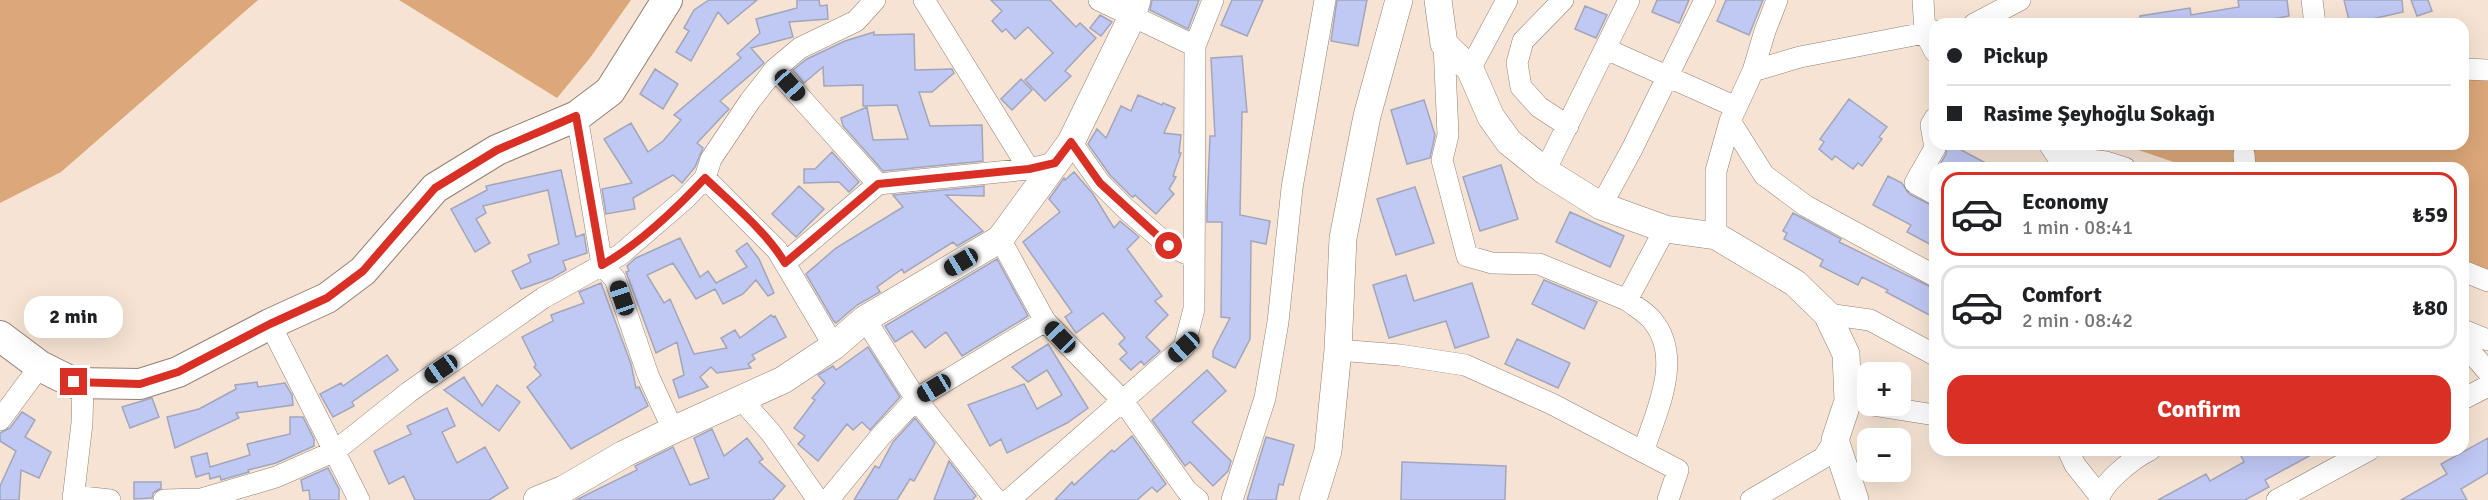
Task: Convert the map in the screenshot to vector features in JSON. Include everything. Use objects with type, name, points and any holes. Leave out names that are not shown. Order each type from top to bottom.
[{"type":"main road","points":[[0,336],[40,366],[74,382],[140,384],[168,375],[327,298],[363,271],[435,188],[497,150],[576,116],[610,91],[667,0]]},
{"type":"street","points":[[164,500],[201,499],[276,477],[335,451],[409,392],[505,324],[543,298],[620,255],[686,198],[705,178],[711,159],[750,101],[775,69],[800,48],[856,21],[875,0]]},
{"type":"street","points":[[924,0],[1029,169]]},
{"type":"street","points":[[1099,0],[1135,9],[1195,46]]},
{"type":"street","points":[[1009,500],[1184,347],[1194,309],[1195,46],[1213,0]]},
{"type":"street","points":[[1232,500],[1265,398],[1278,322],[1292,188],[1325,0]]},
{"type":"street","points":[[1312,500],[1328,451],[1338,350],[1343,238],[1367,116],[1399,0]]},
{"type":"street","points":[[1438,0],[1444,44],[1448,135],[1442,160],[1467,256],[1492,263],[1539,264],[1626,300],[1652,320],[1666,348],[1665,384],[1642,452]]},
{"type":"street","points":[[1470,69],[1508,0]]},
{"type":"street","points":[[1563,0],[1523,41],[1517,63],[1521,87],[1539,107],[1568,126]]},
{"type":"street","points":[[1545,171],[1629,0]]},
{"type":"street","points":[[1601,206],[1632,149],[1705,0]]},
{"type":"street","points":[[1716,236],[1716,171],[1733,114],[1753,71],[1764,31],[1777,0]]},
{"type":"street","points":[[1923,0],[1929,27]]},
{"type":"street","points":[[1986,18],[2022,0]]},
{"type":"street","points":[[2012,18],[2022,0]]},
{"type":"street","points":[[2312,0],[2314,18]]},
{"type":"street","points":[[537,500],[568,494],[624,454],[783,380],[834,346],[865,320],[1000,239],[1063,152],[1135,9]]},
{"type":"street","points":[[1753,71],[1800,57],[1929,32]]},
{"type":"street","points":[[1444,44],[1470,69],[1491,117],[1509,142],[1545,171],[1601,206],[1665,229],[1716,236],[1795,283],[1827,314],[1846,354],[1857,388]]},
{"type":"street","points":[[1606,49],[1666,77],[1733,114],[1764,176],[1806,206],[1929,273]]},
{"type":"street","points":[[775,69],[878,184]]},
{"type":"street","points":[[2469,69],[2488,70]]},
{"type":"street","points":[[576,116],[602,265],[615,279],[648,375],[673,430]]},
{"type":"street","points":[[1929,191],[1915,183],[1934,150]]},
{"type":"street","points":[[785,263],[878,184],[1029,169],[1063,152]]},
{"type":"street","points":[[1063,152],[1169,246],[1194,257]]},
{"type":"street","points":[[2059,156],[2106,162]]},
{"type":"street","points":[[705,178],[777,250],[834,346]]},
{"type":"street","points":[[1626,300],[1665,229]]},
{"type":"street","points":[[1000,239],[1045,321],[1124,401],[1188,497]]},
{"type":"street","points":[[2469,273],[2488,281]]},
{"type":"street","points":[[1827,314],[1870,320],[1929,352]]},
{"type":"street","points":[[865,320],[916,399],[996,500]]},
{"type":"street","points":[[828,500],[880,437],[916,399],[1045,321]]},
{"type":"street","points":[[270,324],[359,500]]},
{"type":"street","points":[[2469,332],[2488,340]]},
{"type":"street","points":[[1338,350],[1400,355],[1465,365],[1552,404],[1678,470],[1668,500]]},
{"type":"street","points":[[2469,350],[2488,372]]},
{"type":"street","points":[[0,420],[40,366]]},
{"type":"street","points":[[83,382],[82,423],[73,498],[110,500]]},
{"type":"street","points":[[2469,396],[2488,386]]},
{"type":"street","points":[[741,399],[771,434],[818,500]]},
{"type":"street","points":[[1751,500],[1823,458],[1857,410]]},
{"type":"street","points":[[1911,411],[1929,414]]},
{"type":"street","points":[[1836,440],[1855,500]]},
{"type":"street","points":[[2071,456],[2099,497],[2119,471],[2141,456]]},
{"type":"street","points":[[2277,500],[2358,456]]},
{"type":"shaded area","points":[[0,0],[258,0],[61,172],[0,203]]},
{"type":"shaded area","points":[[399,0],[631,0],[590,58],[557,98]]},
{"type":"shaded area","points":[[2469,77],[2488,78],[2488,275],[2469,267],[2469,162],[2174,162],[2138,150],[2469,150]]},
{"type":"building","points":[[709,0],[757,0],[728,24],[718,12],[691,61],[676,52],[689,31],[684,28],[694,10]]},
{"type":"building","points":[[797,0],[819,0],[820,6],[827,5],[828,19],[789,22],[793,37],[751,48],[764,63],[720,101],[729,109],[697,143],[703,148],[695,167],[682,183],[673,175],[633,198],[635,209],[606,214],[602,189],[632,183],[604,139],[631,123],[648,152],[663,141],[681,120],[674,115],[741,58],[737,54],[760,33],[756,19],[797,8]]},
{"type":"building","points":[[991,0],[1050,0],[1076,27],[1080,23],[1096,38],[1065,71],[1071,76],[1045,101],[1025,80],[1053,53],[1028,27],[1015,39],[1006,29],[1002,32],[992,21],[1002,11]]},
{"type":"building","points":[[1152,0],[1199,0],[1188,29],[1150,10]]},
{"type":"building","points":[[1232,0],[1263,0],[1247,36],[1221,25]]},
{"type":"building","points":[[1337,0],[1367,0],[1358,46],[1331,41]]},
{"type":"building","points":[[1657,0],[1689,0],[1679,23],[1652,12]]},
{"type":"building","points":[[1726,0],[1763,0],[1749,35],[1717,21]]},
{"type":"building","points":[[2238,0],[2287,0],[2289,16],[2278,18],[2140,18],[2140,16],[2190,8],[2191,15],[2239,7]]},
{"type":"building","points":[[2344,0],[2402,0],[2403,12],[2376,18],[2348,18]]},
{"type":"building","points":[[2411,0],[2428,0],[2432,11],[2417,16]]},
{"type":"building","points":[[1585,6],[1607,15],[1596,38],[1575,29]]},
{"type":"building","points":[[1100,15],[1112,22],[1101,36],[1090,28]]},
{"type":"building","points":[[874,32],[874,35],[914,34],[915,70],[952,69],[954,73],[932,92],[919,92],[930,126],[982,125],[983,161],[883,171],[843,126],[841,118],[867,107],[873,140],[908,139],[897,105],[863,106],[863,85],[824,86],[823,67],[804,83],[793,70],[807,59],[845,41]]},
{"type":"building","points":[[1242,56],[1247,112],[1242,112],[1240,215],[1270,221],[1266,244],[1251,241],[1250,339],[1235,368],[1213,357],[1213,351],[1230,318],[1221,317],[1222,222],[1207,222],[1207,208],[1210,136],[1215,136],[1211,58]]},
{"type":"building","points":[[655,69],[678,84],[663,109],[640,94]]},
{"type":"building","points":[[1021,79],[1032,90],[1012,110],[1001,99]]},
{"type":"building","points":[[1138,95],[1175,108],[1164,133],[1181,135],[1179,153],[1181,153],[1173,176],[1176,177],[1169,189],[1174,194],[1156,214],[1135,195],[1131,196],[1110,175],[1088,144],[1097,129],[1106,138],[1121,106],[1131,111]]},
{"type":"building","points":[[1849,99],[1887,127],[1879,137],[1882,139],[1862,166],[1858,163],[1853,169],[1835,156],[1832,160],[1819,149],[1824,142],[1820,139]]},
{"type":"building","points":[[1424,100],[1435,135],[1430,158],[1407,164],[1391,110]]},
{"type":"building","points":[[1946,150],[1961,150],[1984,162],[1941,162]]},
{"type":"building","points":[[832,152],[859,182],[849,192],[839,182],[804,183],[804,169],[815,169]]},
{"type":"building","points":[[1501,165],[1518,219],[1480,231],[1463,177]]},
{"type":"building","points":[[561,170],[576,237],[584,234],[587,253],[563,261],[566,270],[552,278],[521,289],[512,271],[531,262],[528,255],[559,244],[548,190],[483,206],[486,213],[476,219],[490,243],[475,252],[451,209],[487,190],[486,186]]},
{"type":"building","points":[[1074,172],[1093,194],[1114,228],[1120,221],[1139,237],[1127,249],[1162,296],[1155,301],[1168,315],[1146,337],[1160,351],[1144,365],[1141,361],[1131,370],[1120,359],[1127,353],[1119,344],[1125,338],[1103,313],[1076,333],[1065,317],[1072,312],[1023,242],[1060,212],[1049,199],[1064,178],[1065,180]]},
{"type":"building","points":[[1888,176],[1902,183],[1909,194],[1929,204],[1929,244],[1907,232],[1911,225],[1873,205]]},
{"type":"building","points":[[799,186],[824,209],[796,237],[772,214]]},
{"type":"building","points":[[984,186],[984,196],[946,195],[983,231],[957,246],[953,242],[904,273],[902,269],[877,287],[880,292],[857,305],[836,323],[833,320],[806,274],[836,248],[903,207],[893,195]]},
{"type":"building","points":[[1415,187],[1434,243],[1396,255],[1377,199]]},
{"type":"building","points":[[1570,212],[1624,236],[1610,267],[1556,242]]},
{"type":"building","points":[[1793,213],[1841,239],[1839,242],[1929,286],[1929,315],[1862,277],[1858,285],[1820,266],[1823,260],[1784,239],[1787,233],[1783,231]]},
{"type":"building","points":[[680,238],[700,277],[708,271],[716,283],[747,267],[736,251],[747,243],[759,259],[774,293],[768,296],[756,280],[743,294],[723,304],[715,289],[696,299],[673,263],[647,275],[664,303],[670,299],[694,354],[727,348],[721,338],[735,330],[740,338],[771,315],[775,316],[786,337],[752,355],[755,359],[748,364],[751,368],[717,373],[711,367],[700,377],[708,387],[679,398],[673,380],[684,375],[677,342],[656,353],[626,272],[629,271],[627,266],[636,258]]},
{"type":"building","points":[[997,259],[1028,316],[962,356],[946,332],[925,348],[912,331],[895,342],[885,326]]},
{"type":"building","points":[[1406,275],[1414,301],[1472,283],[1489,337],[1455,348],[1446,321],[1389,338],[1373,285]]},
{"type":"building","points":[[1544,280],[1597,302],[1584,329],[1532,304]]},
{"type":"building","points":[[601,283],[631,364],[636,388],[639,387],[648,406],[571,449],[527,387],[541,375],[534,367],[536,365],[522,337],[553,321],[551,315],[584,303],[579,292]]},
{"type":"building","points":[[1517,339],[1570,363],[1558,388],[1505,364]]},
{"type":"building","points":[[1048,344],[1088,408],[1067,423],[1007,453],[1001,439],[990,446],[968,405],[1024,384],[1037,409],[1062,395],[1047,370],[1028,382],[1012,367]]},
{"type":"building","points":[[868,347],[900,397],[870,430],[862,422],[853,430],[847,424],[818,461],[798,444],[805,436],[794,428],[815,400],[812,398],[825,383],[818,375],[833,366],[836,370]]},
{"type":"building","points":[[387,355],[398,370],[352,402],[354,406],[333,417],[320,394],[341,383],[343,386]]},
{"type":"building","points":[[1207,370],[1226,391],[1192,422],[1231,461],[1228,471],[1213,486],[1190,462],[1185,466],[1152,420]]},
{"type":"building","points":[[464,377],[482,406],[497,385],[520,402],[499,431],[444,390]]},
{"type":"building","points":[[257,382],[258,387],[285,383],[292,395],[293,405],[236,413],[239,418],[175,448],[167,417],[199,409],[236,389],[235,385]]},
{"type":"building","points":[[152,398],[159,417],[130,428],[122,407]]},
{"type":"building","points":[[447,408],[455,426],[442,432],[457,463],[485,447],[508,488],[489,500],[415,500],[404,476],[389,484],[374,451],[411,434],[407,426]]},
{"type":"building","points":[[22,412],[35,420],[25,437],[51,452],[39,478],[21,470],[19,500],[0,500],[0,486],[16,451],[0,441],[0,433],[10,428]]},
{"type":"building","points":[[290,417],[303,417],[314,439],[314,446],[276,463],[221,480],[220,476],[210,479],[209,473],[196,477],[191,457],[207,453],[210,467],[250,455],[247,444],[290,434]]},
{"type":"building","points":[[915,418],[935,443],[914,481],[910,479],[897,500],[854,500],[875,466],[879,468],[893,442]]},
{"type":"building","points":[[712,429],[724,456],[747,438],[763,459],[759,462],[785,486],[773,500],[576,500],[637,470],[635,466],[673,447],[690,485],[709,478],[694,438]]},
{"type":"building","points":[[1132,436],[1166,484],[1157,492],[1152,487],[1137,500],[1055,500],[1072,482],[1074,485],[1112,450],[1114,452]]},
{"type":"building","points":[[1266,437],[1294,445],[1283,485],[1279,484],[1276,500],[1247,500]]},
{"type":"building","points":[[2488,438],[2488,473],[2461,489],[2467,500],[2401,500],[2447,474],[2441,464],[2455,456],[2469,456],[2469,449]]},
{"type":"building","points":[[2241,456],[2309,456],[2265,480],[2269,487],[2245,500],[2158,500],[2206,474],[2210,481],[2244,462]]},
{"type":"building","points":[[949,461],[976,496],[972,500],[934,500]]},
{"type":"building","points":[[1402,462],[1506,466],[1505,500],[1401,500]]},
{"type":"building","points":[[328,468],[339,489],[339,500],[310,500],[309,490],[303,491],[301,480]]},
{"type":"building","points":[[134,482],[161,482],[161,488],[153,493],[152,498],[134,499]]},
{"type":"route","points":[[74,382],[140,384],[178,372],[270,324],[327,298],[363,271],[435,188],[497,150],[576,116],[602,265],[620,255],[686,198],[705,178],[747,218],[777,250],[785,263],[878,184],[1029,169],[1055,163],[1071,142],[1100,183],[1169,246]]}]
